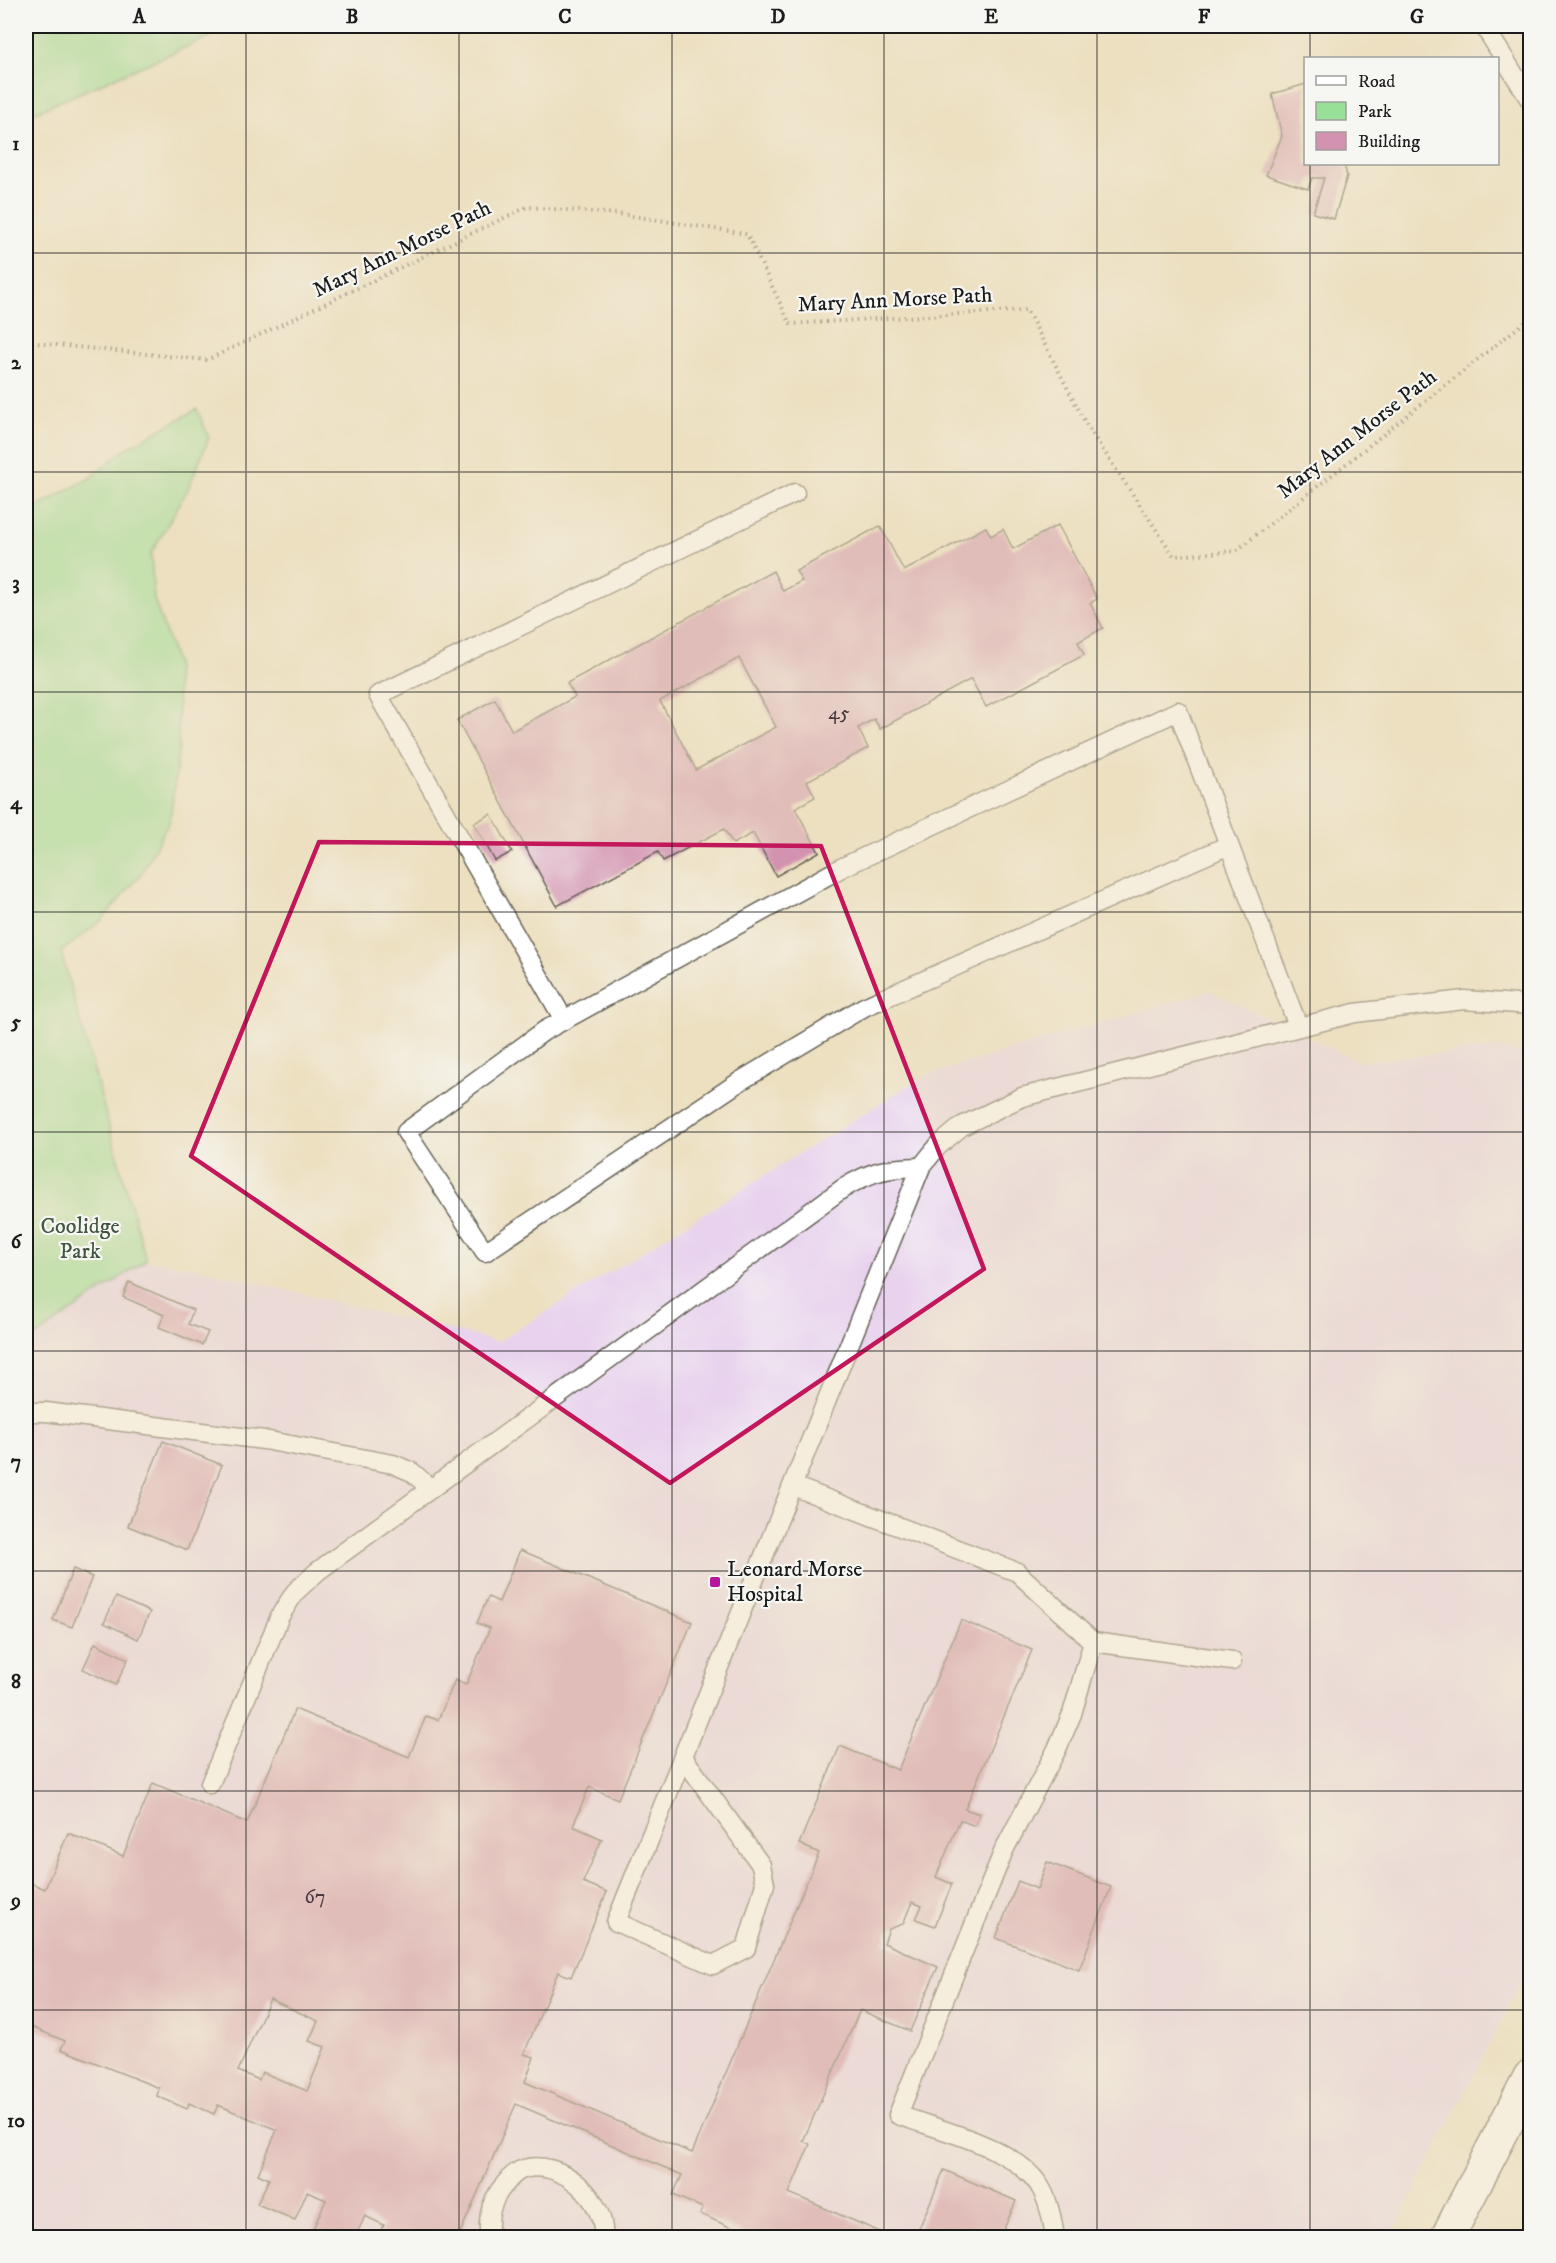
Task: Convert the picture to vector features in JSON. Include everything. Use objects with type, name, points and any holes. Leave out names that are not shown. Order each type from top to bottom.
[{"type":"street","points":[[1447,2238],[1530,2077]]},
{"type":"lane","points":[[1484,26],[1530,100]]},
{"type":"lane","points":[[564,1020],[378,695],[795,493]]},
{"type":"lane","points":[[1229,845],[864,1007],[742,1080],[485,1252],[406,1132],[544,1031],[843,867],[1178,711],[1298,1026]]},
{"type":"lane","points":[[683,1756],[761,1865],[765,1884],[746,1948],[713,1965],[616,1922],[683,1756],[793,1486],[921,1167],[938,1146],[962,1126],[1022,1097],[1298,1026],[1354,1013],[1464,1000],[1530,1005]]},
{"type":"lane","points":[[210,1784],[280,1616],[296,1592],[318,1571],[842,1189],[862,1177],[887,1168],[921,1167]]},
{"type":"lane","points":[[26,1412],[46,1412],[264,1440],[381,1462],[412,1472],[430,1489]]},
{"type":"lane","points":[[793,1486],[1017,1572],[1093,1642],[1232,1661]]},
{"type":"lane","points":[[1055,2238],[1043,2192],[1030,2174],[1014,2160],[898,2115],[1004,1850],[1057,1749],[1072,1714],[1093,1642]]},
{"type":"lane","points":[[490,2238],[488,2225],[492,2201],[508,2180],[523,2169],[543,2168],[573,2179],[585,2189],[597,2207],[603,2238]]},
{"type":"path","name":"Mary Ann Morse Path","points":[[26,342],[207,360],[527,207],[620,214],[747,234],[790,324],[1027,310],[1088,426],[1174,556],[1236,551],[1530,318]]},
{"type":"highlighted area","points":[[319,842],[821,846],[984,1269],[670,1483],[191,1156]]},
{"type":"shaded area","points":[[1210,991],[1359,1062],[1500,1048],[1530,1056],[1530,1964],[1391,2237],[26,2237],[26,1343],[146,1260],[197,1268],[498,1342],[924,1076]]},
{"type":"green space","points":[[26,26],[235,26],[26,116]]},
{"type":"green space","name":"Coolidge Park","points":[[197,409],[209,438],[188,489],[151,554],[154,599],[176,663],[179,747],[170,820],[141,874],[102,920],[61,952],[146,1260],[26,1343],[26,513],[90,478],[125,449]]},
{"type":"building","points":[[1304,85],[1304,165],[1344,165],[1347,176],[1334,219],[1313,213],[1324,178],[1312,178],[1308,189],[1266,175],[1282,136],[1272,94]]},
{"type":"building","points":[[1058,525],[1097,599],[1090,603],[1103,628],[1078,642],[1084,655],[986,707],[971,679],[880,729],[874,719],[858,728],[868,748],[807,781],[815,797],[795,808],[819,852],[776,876],[753,833],[733,844],[724,829],[663,861],[658,852],[557,906],[457,720],[495,699],[512,731],[575,697],[567,683],[773,571],[783,591],[802,581],[796,571],[880,526],[904,571],[986,527],[991,536],[1003,529],[1013,549]],"holes":[[[739,658],[776,727],[696,770],[660,701]]]},
{"type":"building","points":[[491,814],[512,852],[495,861],[474,823]]},
{"type":"building","points":[[129,1282],[193,1310],[188,1324],[208,1332],[202,1345],[159,1327],[164,1315],[123,1297]]},
{"type":"building","points":[[163,1441],[222,1465],[187,1550],[128,1526]]},
{"type":"building","points":[[520,1550],[692,1622],[618,1799],[589,1787],[573,1826],[602,1839],[583,1882],[607,1892],[571,1977],[558,1972],[524,2054],[534,2057],[525,2082],[692,2153],[819,1853],[799,1844],[840,1746],[898,1770],[961,1620],[1032,1650],[965,1809],[980,1814],[975,1826],[960,1820],[936,1877],[952,1884],[935,1926],[916,1919],[922,1906],[912,1902],[903,1924],[889,1929],[884,1943],[938,1967],[910,2031],[860,2010],[803,2141],[810,2144],[789,2193],[894,2238],[755,2238],[700,2214],[703,2208],[673,2195],[682,2175],[516,2104],[458,2238],[378,2238],[384,2225],[365,2216],[355,2238],[333,2238],[313,2229],[326,2200],[307,2192],[295,2220],[257,2204],[269,2179],[258,2174],[277,2130],[218,2105],[214,2114],[189,2103],[187,2109],[157,2096],[159,2088],[61,2049],[65,2041],[26,2025],[26,1881],[45,1889],[68,1833],[123,1856],[153,1783],[247,1823],[295,1709],[409,1757],[426,1716],[438,1720],[455,1680],[466,1685],[490,1628],[477,1623],[488,1597],[499,1602]],"holes":[[[270,1999],[318,2021],[309,2041],[325,2047],[307,2091],[262,2072],[259,2080],[238,2071]]]},
{"type":"building","points":[[73,1569],[92,1577],[72,1627],[53,1620]]},
{"type":"building","points":[[116,1597],[150,1612],[138,1639],[104,1623]]},
{"type":"building","points":[[95,1643],[128,1659],[116,1685],[83,1669]]},
{"type":"building","points":[[1047,1862],[1111,1887],[1079,1970],[996,1938],[1018,1881],[1037,1889]]},
{"type":"building","points":[[944,2170],[1016,2201],[1000,2238],[915,2238]]},
{"type":"place","name":"Leonard Morse Hospital","points":[[715,1582]]}]
